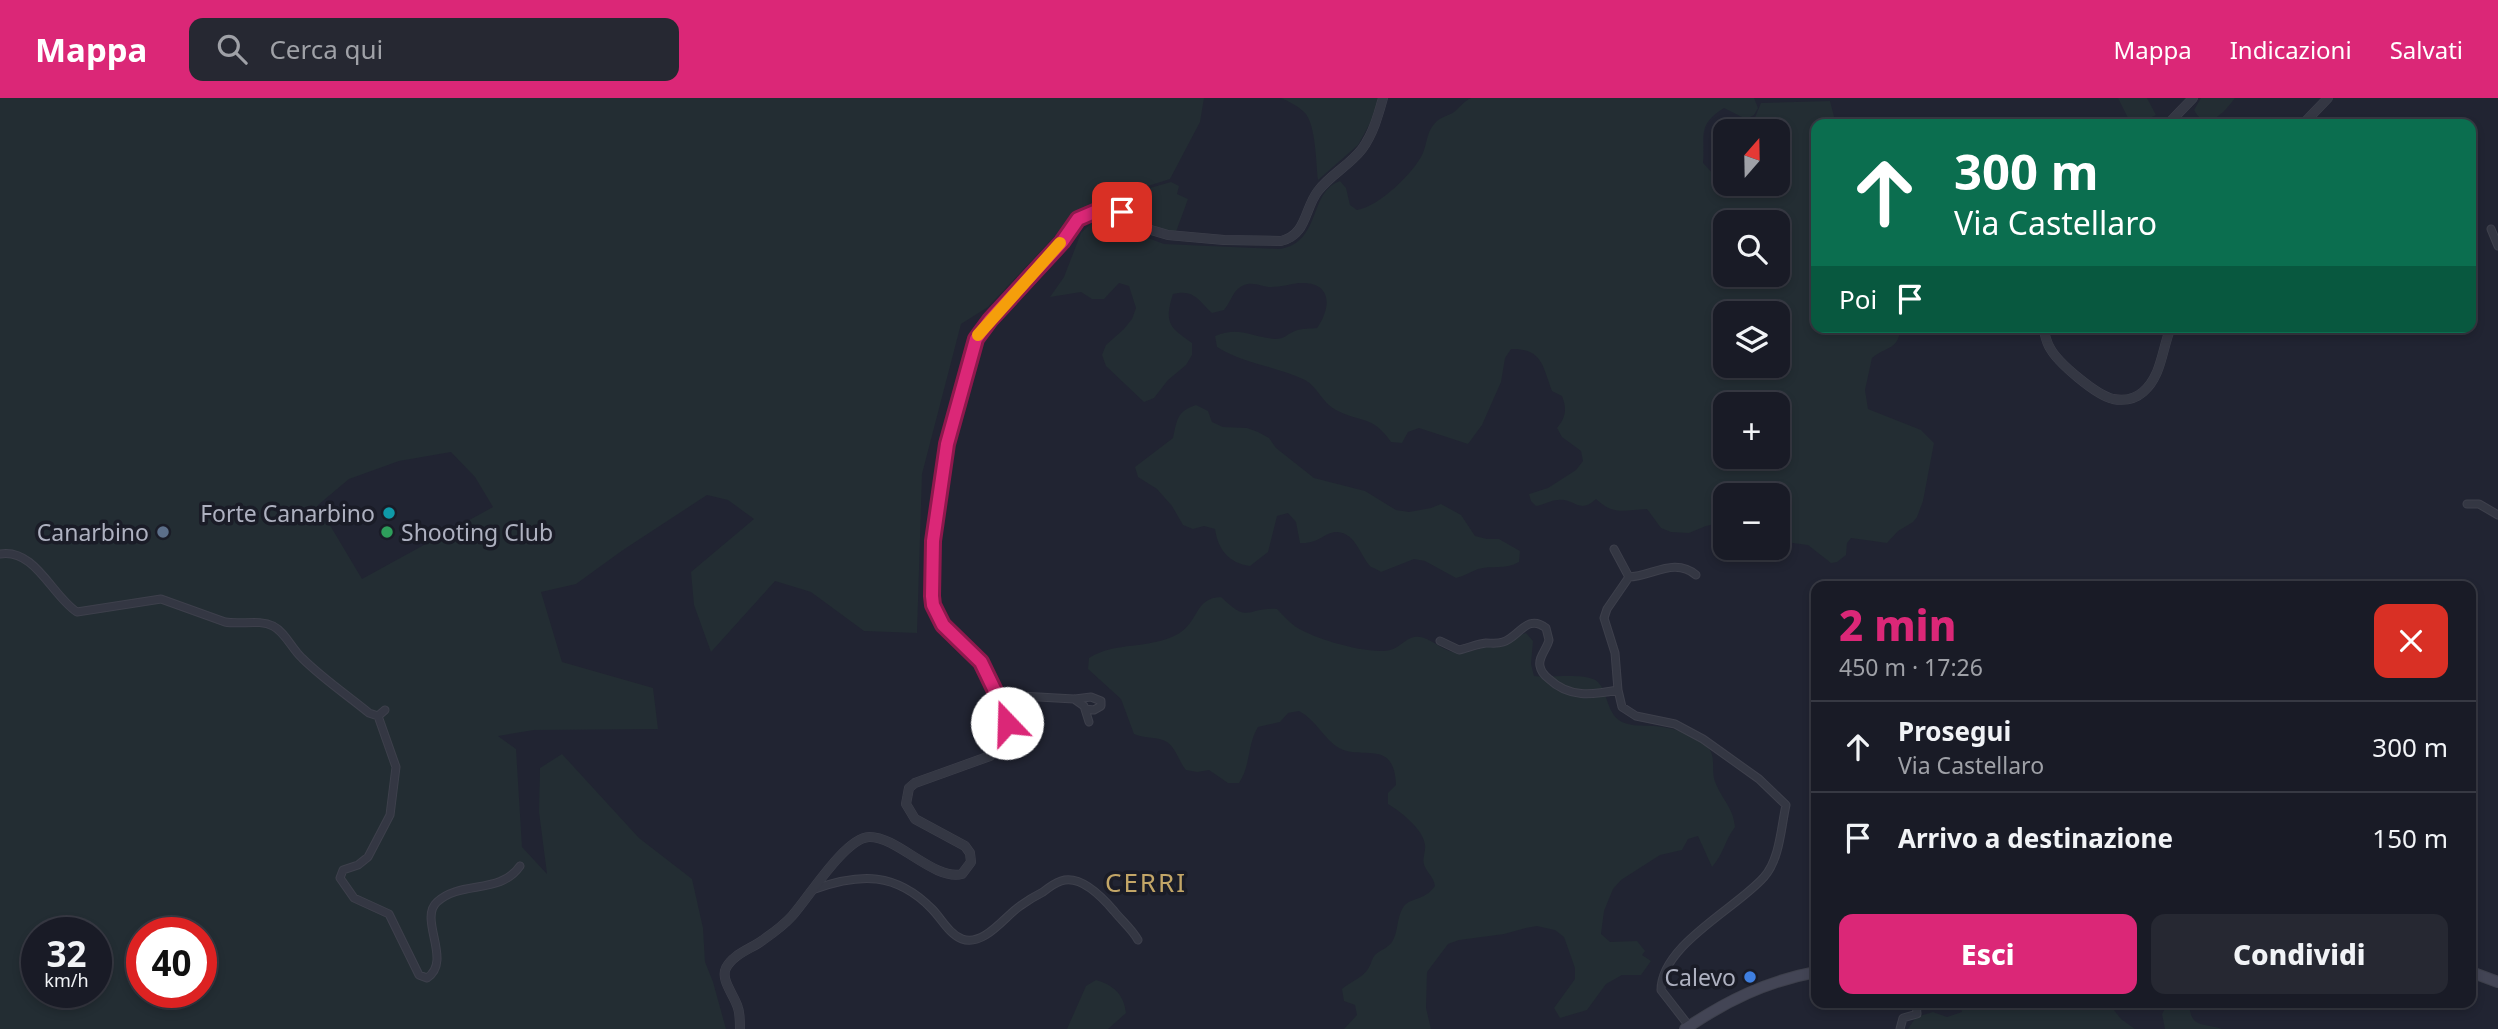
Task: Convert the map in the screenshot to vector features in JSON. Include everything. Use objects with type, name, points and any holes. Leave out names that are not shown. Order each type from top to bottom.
[{"type":"main road","points":[[1687,1028],[1728,1001],[1758,988],[1811,973]]},
{"type":"main road","points":[[2476,974],[2498,982]]},
{"type":"street","points":[[740,1029],[739,1009],[724,978],[726,968],[742,952],[762,941],[787,921],[843,852],[855,843],[869,837],[884,840],[926,864],[954,875],[966,871],[972,858],[958,840],[915,819],[908,810],[906,795],[915,783],[944,770],[990,756],[1007,733],[1007,723],[981,662],[943,625],[933,605],[932,596],[933,541],[947,444],[976,339],[990,320],[1062,242],[1078,219],[1099,210],[1122,212],[1151,230],[1168,235],[1224,240],[1290,239],[1299,232],[1318,189],[1362,148],[1375,127],[1383,98]]},
{"type":"street","points":[[2173,119],[2193,98]]},
{"type":"street","points":[[2307,119],[2318,103],[2328,98]]},
{"type":"street","points":[[2491,229],[2498,246]]},
{"type":"street","points":[[2045,333],[2049,347],[2057,359],[2098,392],[2110,399],[2126,400],[2143,392],[2157,374],[2169,333]]},
{"type":"street","points":[[2467,504],[2479,504],[2498,515]]},
{"type":"street","points":[[1614,549],[1629,577]]},
{"type":"street","points":[[0,554],[24,558],[77,612],[155,599],[166,600],[225,622],[273,626],[303,660],[369,713],[378,716]]},
{"type":"street","points":[[1687,1028],[1661,989],[1664,975],[1674,956],[1691,937],[1717,919],[1766,875],[1775,855],[1786,805],[1759,779],[1703,739],[1675,724],[1628,713],[1622,707],[1615,653],[1604,618],[1607,609],[1629,577],[1669,568],[1688,569],[1696,575]]},
{"type":"street","points":[[1440,641],[1459,650],[1485,643],[1501,643],[1526,625],[1538,623],[1546,628],[1549,640],[1540,666],[1542,673],[1553,683],[1573,694],[1598,694],[1618,690]]},
{"type":"street","points":[[995,691],[1021,696],[1074,699],[1091,697],[1101,701],[1101,706],[1094,710],[1085,709]]},
{"type":"street","points":[[1074,699],[1085,709],[1089,722]]},
{"type":"street","points":[[378,716],[385,710]]},
{"type":"street","points":[[378,716],[396,767],[390,815],[368,856],[358,865],[343,870],[340,878],[354,898],[389,914],[419,975],[427,978],[435,970],[437,949],[432,924],[433,910],[437,902],[459,890],[498,883],[509,878],[520,866]]},
{"type":"street","points":[[815,889],[849,878],[880,878],[907,888],[931,908],[949,929],[962,939],[974,940],[993,929],[1018,906],[1061,881],[1076,882],[1097,893],[1138,940]]},
{"type":"street","points":[[1900,1029],[1903,1018],[1917,1014],[1916,1008]]},
{"type":"shaded area","points":[[0,98],[1204,98],[1200,122],[1170,179],[1088,205],[1069,221],[988,307],[961,324],[922,474],[917,633],[864,631],[811,592],[775,581],[711,652],[694,605],[691,572],[754,519],[728,500],[707,495],[576,584],[541,592],[562,662],[653,688],[658,729],[534,730],[498,736],[516,749],[522,847],[547,874],[539,812],[540,768],[562,754],[639,838],[692,879],[703,928],[705,962],[726,1029],[0,1029]],"holes":[[[451,452],[475,477],[493,507],[362,579],[318,505],[349,479],[399,461]]]},
{"type":"shaded area","points":[[1281,98],[1384,98],[1358,145],[1318,180],[1309,119],[1300,108]]},
{"type":"shaded area","points":[[1471,98],[1754,98],[1758,108],[1754,115],[1746,119],[1724,108],[1706,125],[1703,163],[1713,174],[1713,196],[1790,196],[1790,119],[1754,119],[1761,103],[1830,101],[1835,119],[1811,119],[1811,333],[1899,333],[1895,344],[1872,358],[1865,390],[1868,409],[1921,430],[1934,443],[1923,501],[1913,522],[1898,531],[1887,543],[1851,538],[1847,543],[1846,555],[1831,563],[1808,545],[1790,543],[1790,483],[1713,483],[1713,525],[1689,533],[1671,532],[1661,528],[1647,509],[1614,510],[1596,499],[1585,506],[1558,500],[1536,506],[1529,494],[1548,488],[1576,470],[1583,461],[1581,451],[1562,437],[1557,428],[1565,413],[1562,396],[1552,391],[1544,367],[1530,352],[1511,349],[1505,358],[1501,382],[1482,425],[1468,444],[1419,428],[1408,432],[1402,443],[1391,442],[1372,423],[1331,407],[1305,380],[1227,353],[1217,347],[1215,336],[1224,333],[1238,332],[1275,339],[1297,330],[1317,328],[1327,304],[1323,291],[1318,286],[1310,283],[1278,287],[1248,284],[1237,289],[1224,310],[1212,313],[1191,294],[1173,294],[1169,312],[1170,323],[1192,343],[1192,355],[1186,365],[1168,380],[1154,398],[1144,402],[1106,366],[1102,355],[1106,345],[1132,319],[1136,308],[1129,286],[1119,283],[1104,299],[1092,299],[1081,292],[1050,297],[1064,277],[1081,233],[1097,218],[1108,216],[1119,220],[1140,235],[1164,244],[1280,249],[1293,245],[1303,237],[1309,227],[1323,195],[1340,181],[1346,188],[1350,205],[1357,210],[1385,196],[1412,170],[1423,153],[1432,126],[1439,119],[1454,112]]},
{"type":"shaded area","points":[[2118,98],[2147,98],[2156,115],[2148,119],[2128,119]]},
{"type":"shaded area","points":[[2201,98],[2235,98],[2221,114],[2212,119],[2202,119],[2194,110]]},
{"type":"shaded area","points":[[1171,182],[1179,186],[1177,194],[1188,199],[1176,232],[1157,227],[1120,207],[1122,196]]},
{"type":"shaded area","points":[[1196,405],[1208,411],[1212,422],[1223,427],[1247,428],[1269,438],[1276,448],[1314,478],[1365,491],[1396,510],[1409,512],[1441,504],[1461,515],[1475,536],[1499,539],[1520,551],[1519,562],[1509,566],[1478,569],[1456,578],[1425,561],[1414,559],[1381,572],[1371,567],[1349,536],[1343,533],[1332,533],[1312,542],[1300,543],[1296,522],[1288,513],[1277,516],[1268,552],[1250,566],[1236,562],[1222,549],[1215,529],[1204,526],[1193,529],[1183,525],[1172,506],[1157,489],[1138,477],[1135,467],[1173,438],[1181,413]]},
{"type":"shaded area","points":[[1221,597],[1243,613],[1277,609],[1293,625],[1305,632],[1342,645],[1369,650],[1390,650],[1411,638],[1419,637],[1449,651],[1463,652],[1526,633],[1533,641],[1531,664],[1534,676],[1580,676],[1593,679],[1602,687],[1612,712],[1622,722],[1675,730],[1703,742],[1711,751],[1714,779],[1730,809],[1735,827],[1712,867],[1698,836],[1688,839],[1682,850],[1660,855],[1621,880],[1613,889],[1604,911],[1601,934],[1610,942],[1637,941],[1645,951],[1642,955],[1651,961],[1641,975],[1622,975],[1606,984],[1587,1010],[1560,1018],[1554,1008],[1575,979],[1575,968],[1564,937],[1555,930],[1537,926],[1459,940],[1448,944],[1427,972],[1426,1008],[1431,1029],[1344,1029],[1357,1015],[1355,1005],[1344,1001],[1342,989],[1363,975],[1375,955],[1392,942],[1404,906],[1427,894],[1435,886],[1424,864],[1424,839],[1405,816],[1388,804],[1388,793],[1396,785],[1390,761],[1384,756],[1339,748],[1299,711],[1288,713],[1280,722],[1258,727],[1243,776],[1239,783],[1228,783],[1209,770],[1186,770],[1167,742],[1134,734],[1121,699],[1088,669],[1089,658],[1099,653],[1155,642],[1178,634],[1185,629],[1206,601]]},
{"type":"shaded area","points":[[1096,980],[1117,991],[1126,1013],[1108,1029],[1067,1029],[1086,986]]},
{"type":"shaded area","points":[[1961,1008],[2112,1008],[2121,1019],[2135,1029],[1908,1029],[1916,1017],[1933,1012],[1947,1017],[1962,1012]]},
{"type":"shaded area","points":[[2165,1008],[2190,1008],[2192,1017],[2198,1023],[2222,1029],[2165,1029],[2162,1014]]},
{"type":"slow traffic","points":[[978,335],[1060,243]]},
{"type":"place","name":"Forte Canarbino","points":[[389,513]]},
{"type":"place","name":"Canarbino","points":[[163,532]]},
{"type":"place","name":"Shooting Club","points":[[387,532]]},
{"type":"place","name":"Calevo","points":[[1750,977]]},
{"type":"district","name":"CERRI","points":[[1146,882]]},
{"type":"route","points":[[1007,723],[981,662],[943,625],[933,605],[933,541],[947,444],[976,339],[990,320],[1062,242],[1078,219],[1099,210],[1122,212]]}]
